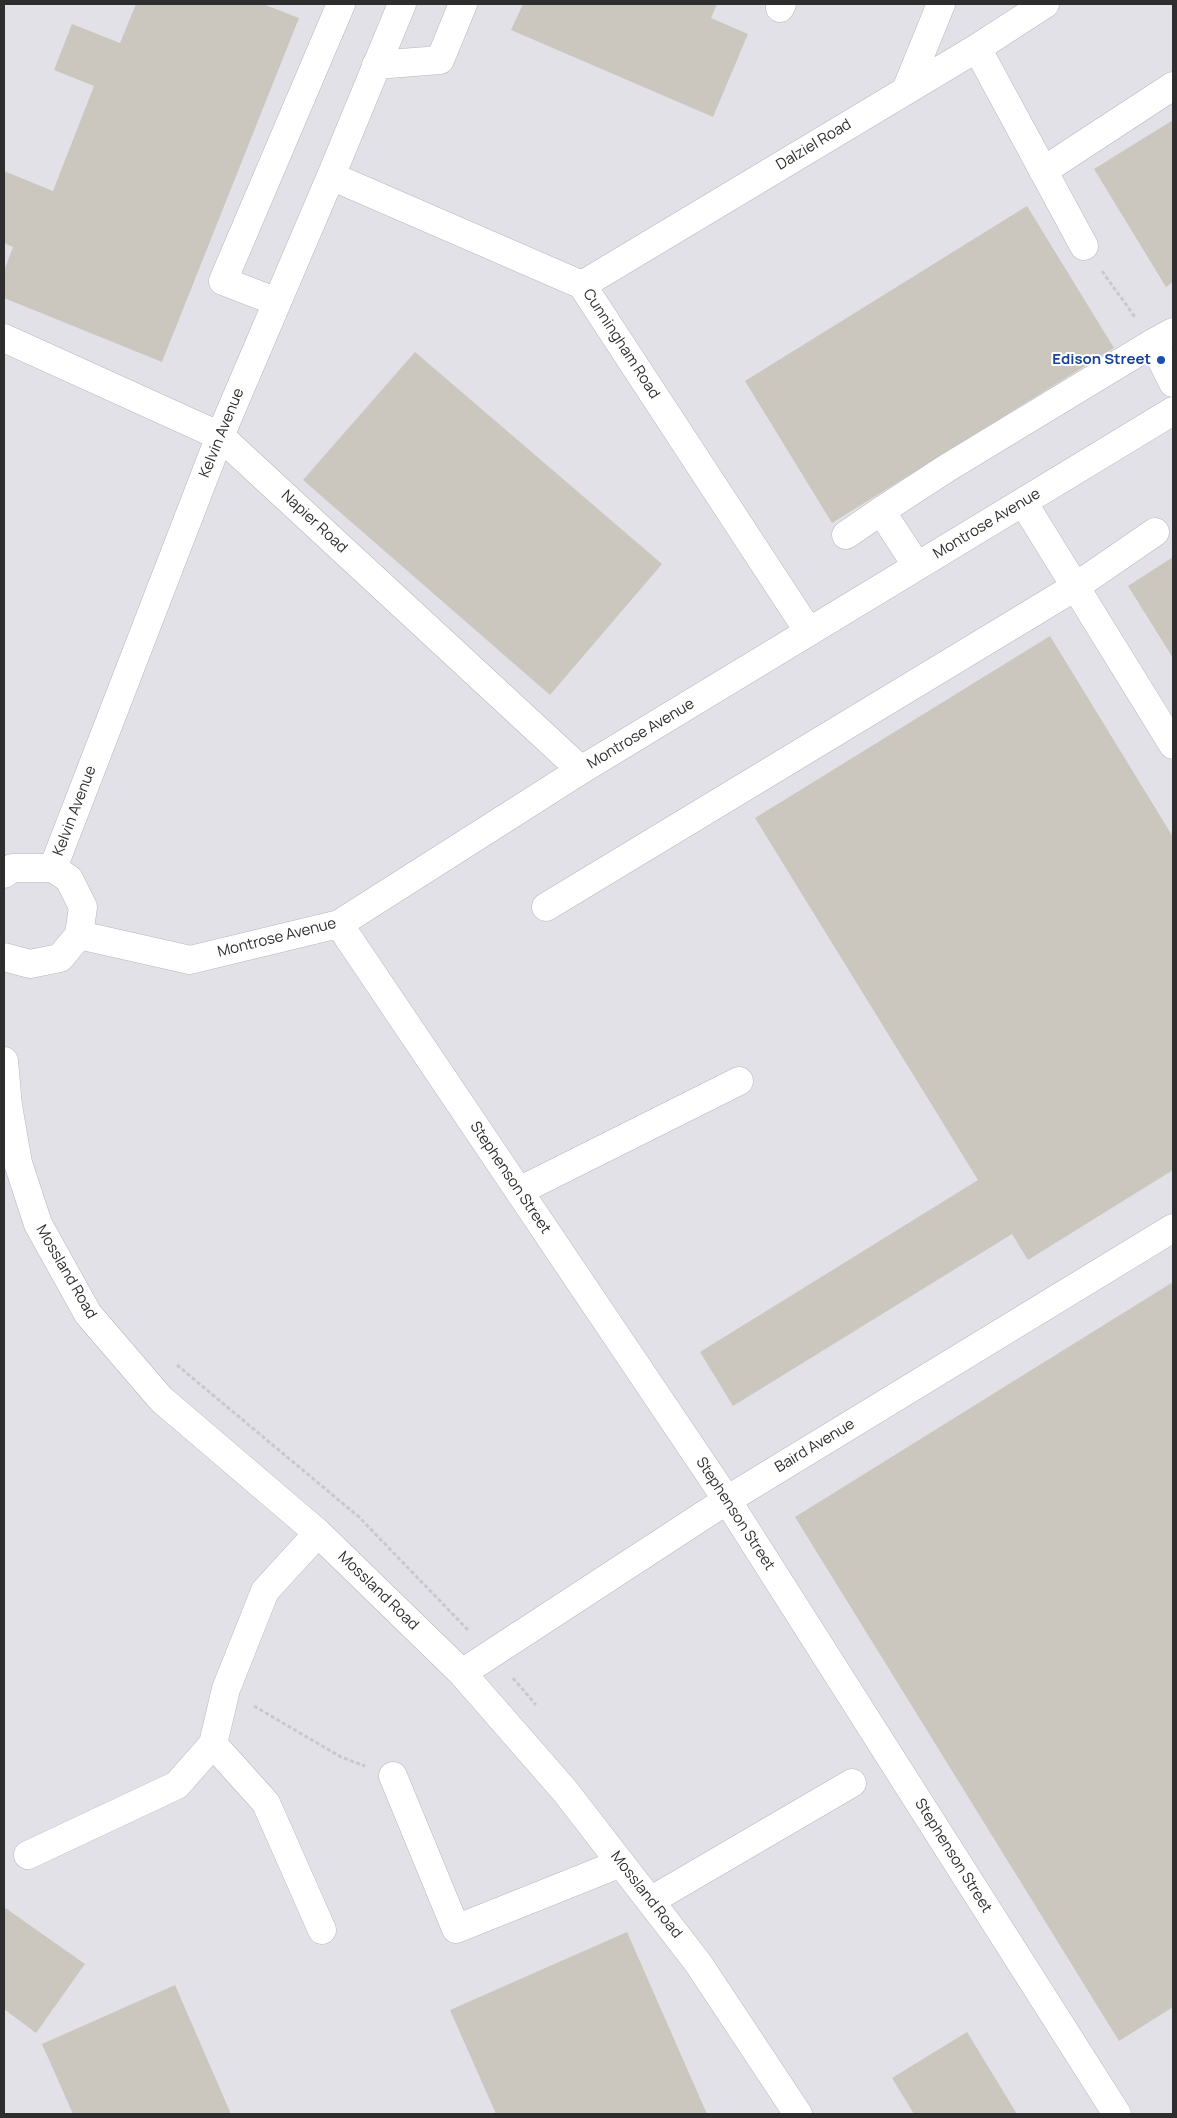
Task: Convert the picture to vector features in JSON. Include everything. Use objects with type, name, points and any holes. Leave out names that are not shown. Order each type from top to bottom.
[{"type":"street","points":[[276,302],[223,281],[341,4]]},
{"type":"street","name":"Kelvin Avenue","points":[[53,868],[220,436],[276,302],[332,176],[402,4]]},
{"type":"street","points":[[376,65],[440,60],[463,4]]},
{"type":"street","points":[[906,90],[941,4]]},
{"type":"street","name":"Dalziel Road","points":[[582,285],[977,48],[1045,4]]},
{"type":"street","points":[[977,48],[1084,246]]},
{"type":"street","points":[[1043,171],[1173,86]]},
{"type":"street","name":"Cunningham Road","points":[[332,176],[582,285],[808,632]]},
{"type":"street","points":[[846,534],[947,468],[1163,337],[1173,383]]},
{"type":"street","name":"Napier Road","points":[[4,338],[220,436],[581,770]]},
{"type":"street","name":"Montrose Avenue","points":[[79,935],[190,960],[339,924],[581,770],[1173,411]]},
{"type":"street","points":[[1023,502],[1173,745]]},
{"type":"street","points":[[881,512],[917,566]]},
{"type":"street","points":[[546,907],[1075,587],[1155,532]]},
{"type":"street","points":[[4,874],[12,868],[53,868],[69,879],[83,907],[79,935],[60,958],[30,964],[4,957]]},
{"type":"street","name":"Stephenson Street","points":[[339,924],[727,1500],[1117,2114]]},
{"type":"street","name":"Mossland Road","points":[[4,1061],[8,1106],[18,1163],[38,1224],[88,1314],[161,1399],[318,1533],[462,1673],[565,1791],[650,1900],[698,1963],[798,2114]]},
{"type":"street","points":[[519,1191],[739,1080]]},
{"type":"street","name":"Baird Avenue","points":[[462,1673],[727,1500],[1173,1228]]},
{"type":"street","points":[[28,1855],[177,1786],[213,1744],[226,1689],[265,1591],[318,1533]]},
{"type":"street","points":[[213,1744],[266,1803],[322,1930]]},
{"type":"street","points":[[393,1776],[456,1929],[621,1863]]},
{"type":"street","points":[[650,1900],[852,1783]]},
{"type":"path","points":[[1084,246],[1163,337]]},
{"type":"path","points":[[226,1689],[341,1757],[393,1776]]},
{"type":"shaded area","points":[[4,4],[1173,4],[1173,2114],[4,2114]]},
{"type":"building","points":[[136,4],[263,4],[299,18],[162,362],[4,298],[4,271],[13,247],[4,243],[4,171],[53,191],[94,86],[54,70],[72,24],[120,43]]},
{"type":"building","points":[[523,4],[717,4],[711,18],[748,34],[713,117],[511,30]]},
{"type":"building","points":[[1173,120],[1173,282],[1166,287],[1094,169]]},
{"type":"building","points":[[1027,206],[1114,348],[832,523],[745,381]]},
{"type":"building","points":[[415,352],[662,564],[550,695],[303,480]]},
{"type":"building","points":[[1173,557],[1173,658],[1128,586]]},
{"type":"building","points":[[1050,636],[1173,837],[1173,1170],[1028,1260],[1012,1234],[733,1406],[700,1352],[978,1180],[755,818]]},
{"type":"building","points":[[1173,1282],[1173,2007],[1119,2041],[795,1517]]},
{"type":"building","points":[[4,1907],[85,1964],[36,2033],[4,2009]]},
{"type":"building","points":[[627,1932],[707,2114],[496,2114],[450,2010]]},
{"type":"building","points":[[175,1985],[231,2114],[73,2114],[42,2044]]},
{"type":"building","points":[[967,2032],[1017,2114],[914,2114],[892,2078]]},
{"type":"place","name":"Edison Street","points":[[1161,360]]}]
